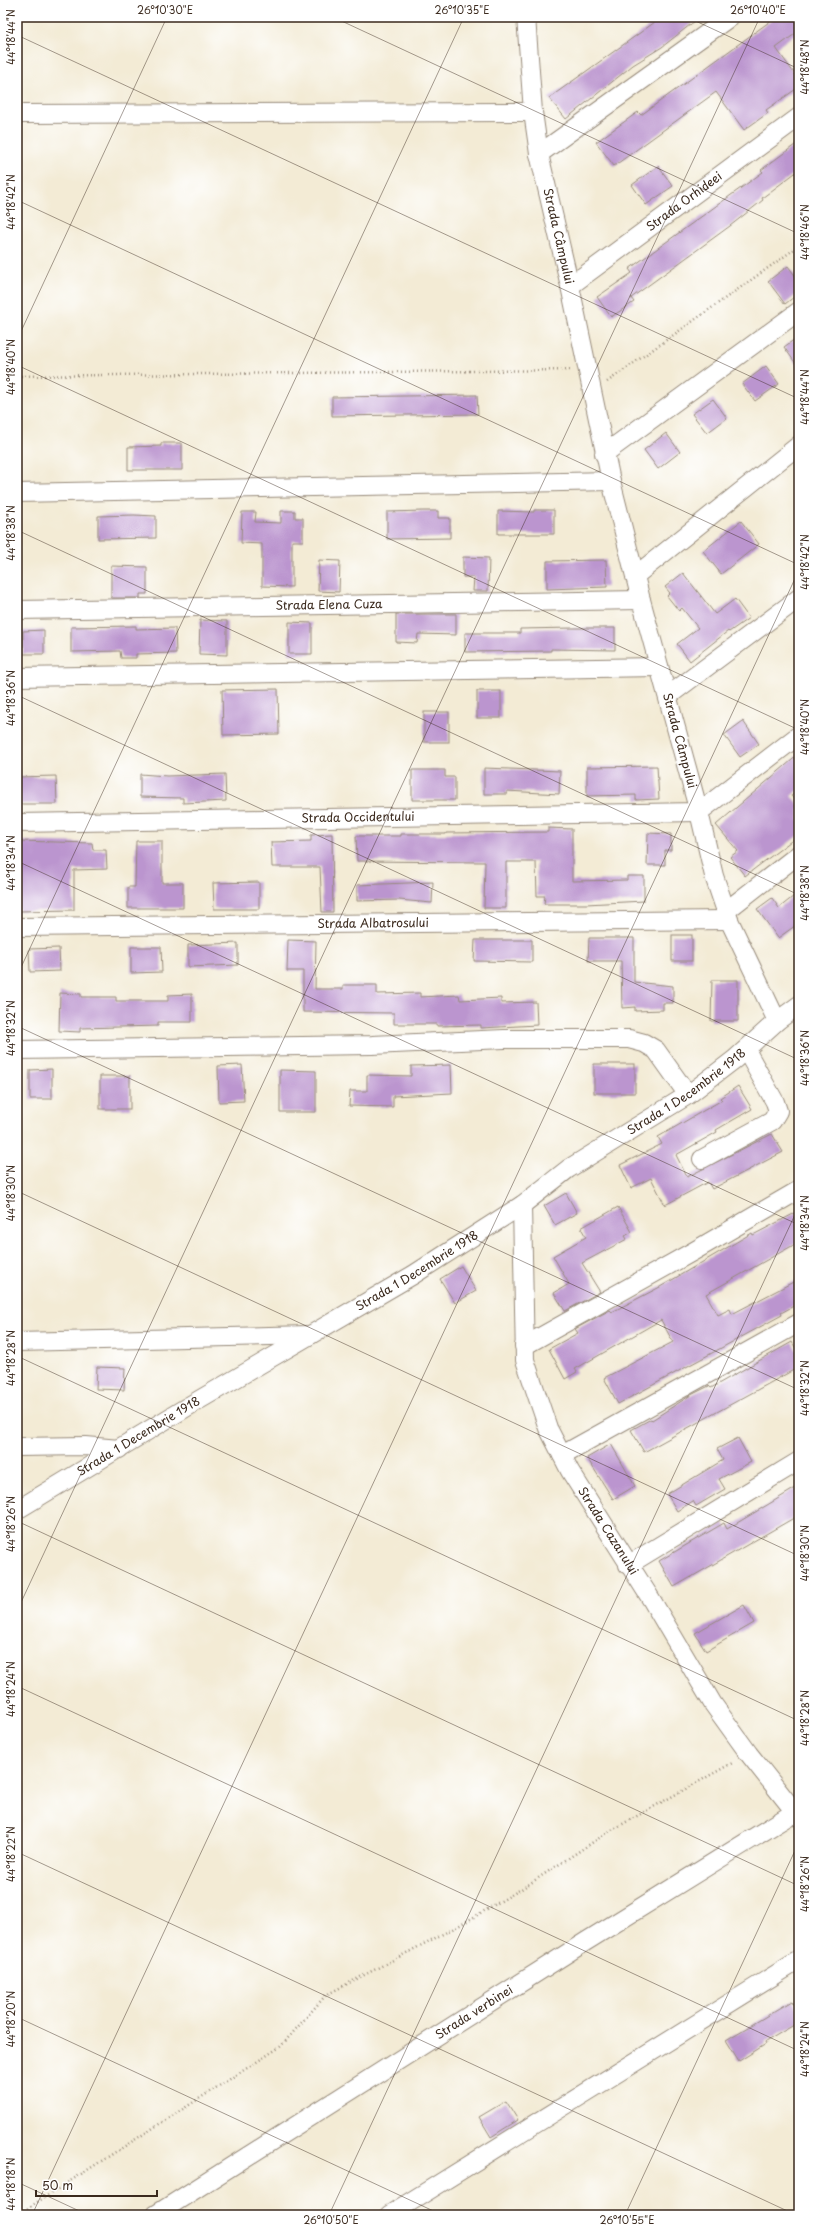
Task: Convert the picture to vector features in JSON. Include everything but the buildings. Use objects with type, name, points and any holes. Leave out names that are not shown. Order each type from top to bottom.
[{"type":"street","name":"Strada Câmpului","points":[[526,17],[533,112],[539,154],[570,286],[604,454],[641,600],[699,812],[714,876],[727,915],[777,1021]]},
{"type":"street","points":[[539,154],[730,17]]},
{"type":"street","points":[[18,114],[533,112]]},
{"type":"street","name":"Strada Orhideei","points":[[570,286],[799,117]]},
{"type":"street","points":[[604,454],[799,311]]},
{"type":"street","points":[[635,576],[799,445]]},
{"type":"street","points":[[17,493],[611,481]]},
{"type":"street","points":[[668,696],[799,598]]},
{"type":"street","name":"Strada Elena Cuza","points":[[17,610],[641,600]]},
{"type":"street","points":[[17,677],[659,667]]},
{"type":"street","points":[[699,812],[799,735]]},
{"type":"street","name":"Strada Occidentului","points":[[17,823],[699,812]]},
{"type":"street","points":[[727,915],[799,854]]},
{"type":"street","name":"Strada Albatrosului","points":[[17,927],[727,915]]},
{"type":"street","name":"Strada 1 Decembrie 1918","points":[[17,1510],[188,1407],[313,1335],[522,1205],[568,1169],[688,1095],[746,1050],[777,1021],[799,1005]]},
{"type":"street","points":[[17,1050],[372,1045],[512,1039],[629,1039],[644,1043],[656,1050],[688,1095]]},
{"type":"street","points":[[702,1159],[772,1121],[778,1111],[775,1102],[746,1050]]},
{"type":"street","points":[[524,1346],[694,1251],[799,1190]]},
{"type":"street","name":"Strada Cazanului","points":[[522,1205],[525,1360],[548,1428],[570,1471],[628,1565],[651,1599],[713,1704],[749,1754],[797,1815]]},
{"type":"street","points":[[562,1456],[799,1323]]},
{"type":"street","points":[[17,1342],[313,1335]]},
{"type":"street","points":[[17,1447],[86,1446],[119,1449]]},
{"type":"street","points":[[628,1565],[799,1461]]},
{"type":"street","name":"Strada verbinei","points":[[155,2215],[585,1942],[797,1815]]},
{"type":"street","points":[[389,2215],[799,1960]]},
{"type":"path","points":[[592,392],[799,246]]},
{"type":"path","points":[[17,376],[587,370]]},
{"type":"path","points":[[17,2215],[280,2047],[326,1995],[462,1924],[523,1888],[610,1831],[749,1754]]}]
